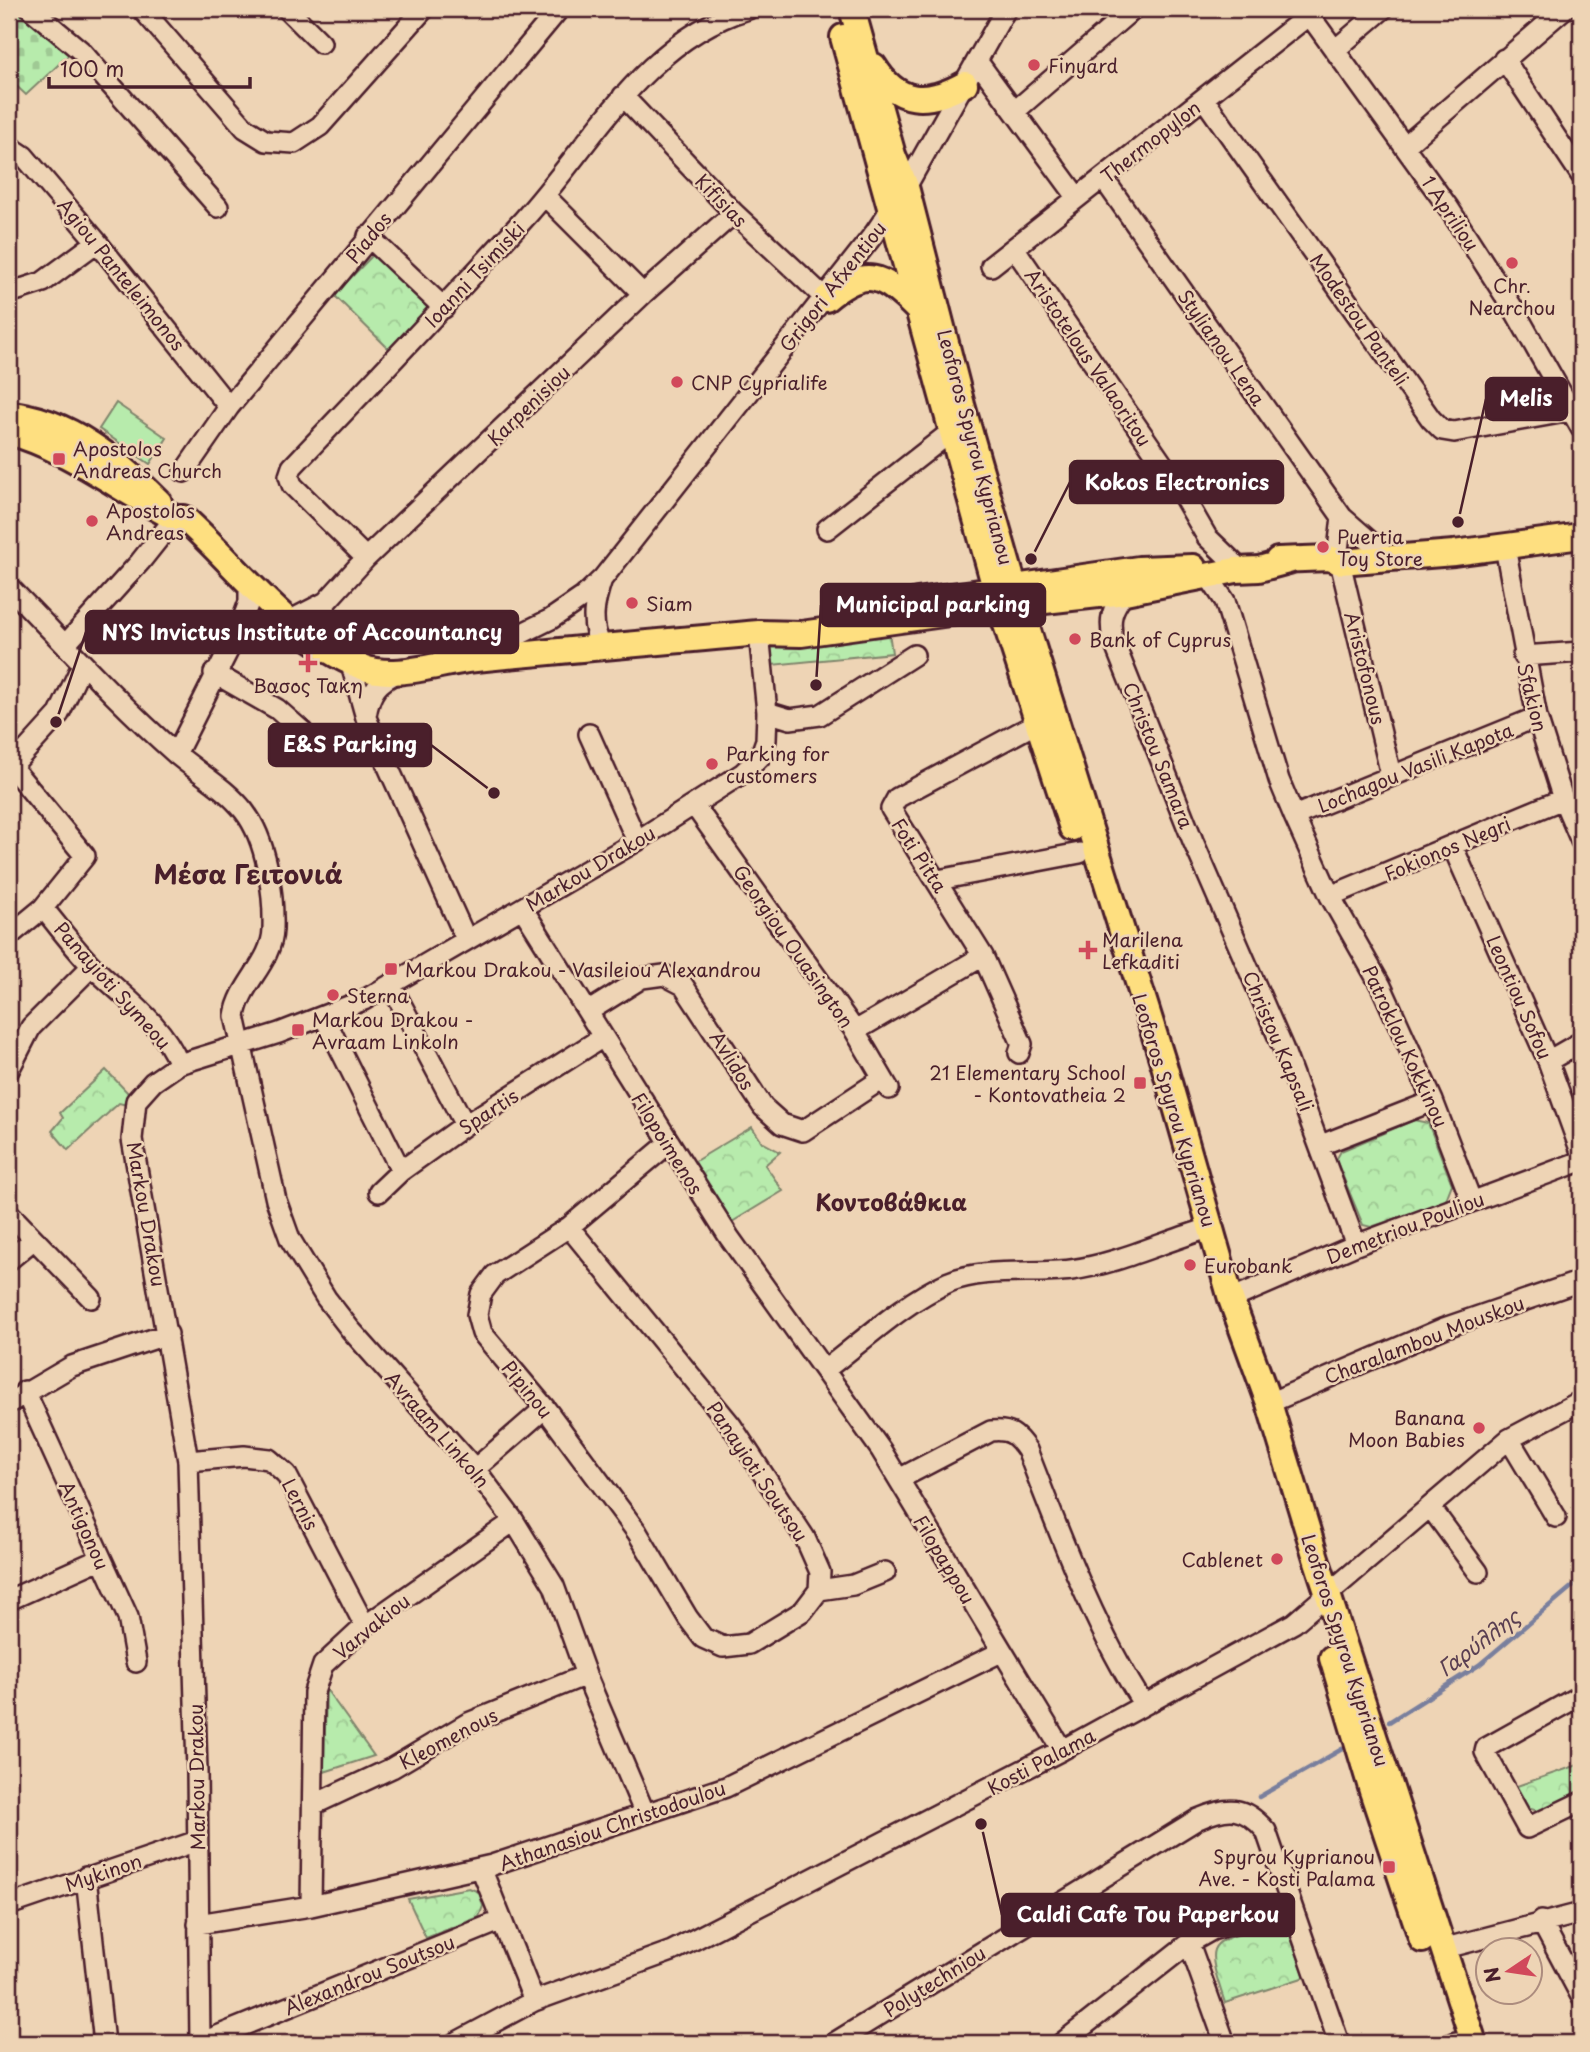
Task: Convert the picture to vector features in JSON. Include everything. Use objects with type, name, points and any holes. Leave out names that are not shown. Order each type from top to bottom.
[{"type":"main road","name":"Leoforos Spyrou Kyprianou","points":[[835,9],[952,431],[1164,1065],[1231,1298],[1269,1402],[1372,1791],[1455,2043]]},
{"type":"main road","name":"Leoforos Spyrou Kyprianou","points":[[852,9],[906,187],[962,405],[1037,723],[1200,1231],[1474,2043]]},
{"type":"main road","points":[[864,51],[886,86],[913,98],[943,96],[965,84]]},
{"type":"main road","points":[[825,299],[854,278],[870,276],[896,288],[918,309]]},
{"type":"main road","points":[[9,414],[57,426],[91,444],[132,474],[175,518],[179,527],[222,567],[244,580],[320,643],[364,668],[401,670],[466,660],[602,647],[759,633],[801,634],[1149,568],[1205,571]]},
{"type":"main road","points":[[9,432],[36,440],[74,458],[128,494],[175,518]]},
{"type":"main road","points":[[1007,596],[1125,592],[1234,566],[1259,569],[1292,560],[1389,558],[1505,547],[1581,536]]},
{"type":"street","points":[[31,9],[81,51],[218,207]]},
{"type":"street","points":[[142,9],[245,128],[266,141],[294,143],[320,126],[422,10]]},
{"type":"street","points":[[288,9],[321,43]]},
{"type":"street","name":"Piados","points":[[184,472],[229,407],[368,236],[559,9]]},
{"type":"street","name":"Ioanni Tsimiski","points":[[366,558],[292,485],[289,476],[292,467],[444,308],[545,196],[623,96],[656,60],[725,12],[748,9]]},
{"type":"street","name":"Grigori Afxentiou","points":[[466,660],[551,619],[603,578],[825,299],[890,211],[978,62],[1006,9]]},
{"type":"street","points":[[1015,111],[1133,9]]},
{"type":"street","points":[[1335,50],[1384,9]]},
{"type":"street","points":[[1405,146],[1504,59],[1543,15],[1564,9]]},
{"type":"street","name":"1 Apriliou","points":[[1307,12],[1448,206],[1516,313],[1576,420]]},
{"type":"street","name":"Thermopylon","points":[[991,266],[1204,99],[1307,12]]},
{"type":"street","points":[[1504,59],[1578,164]]},
{"type":"street","points":[[978,62],[1077,197]]},
{"type":"street","name":"Kifisias","points":[[623,96],[734,213],[825,299]]},
{"type":"street","name":"Modestou Panteli","points":[[1204,99],[1442,430],[1454,432],[1576,420]]},
{"type":"street","name":"Agiou Panteleimonos","points":[[9,146],[24,156],[97,242],[229,407]]},
{"type":"street","name":"Stylianou Lena","points":[[1103,178],[1342,517],[1389,558]]},
{"type":"street","points":[[545,196],[643,294]]},
{"type":"street","name":"Karpenisiou","points":[[290,620],[326,602],[366,558],[643,294],[734,213]]},
{"type":"street","points":[[368,236],[444,308]]},
{"type":"street","points":[[9,293],[43,282],[97,242]]},
{"type":"street","name":"Aristotelous Valaoritou","points":[[1015,249],[1175,482],[1208,537],[1234,566]]},
{"type":"street","points":[[827,529],[952,431]]},
{"type":"street","points":[[1334,560],[1338,550],[1342,517]]},
{"type":"street","points":[[66,644],[140,562],[175,518]]},
{"type":"street","points":[[1208,537],[1205,571],[1225,601],[1279,780],[1330,896]]},
{"type":"street","name":"Sfakion","points":[[1505,547],[1536,717],[1563,799],[1581,841]]},
{"type":"street","name":"Aristofonous","points":[[1334,560],[1391,775]]},
{"type":"street","points":[[1225,601],[1234,566]]},
{"type":"street","name":"Grigori Afxentiou","points":[[602,647],[595,634],[594,619],[595,601],[603,578]]},
{"type":"street","points":[[176,754],[214,673],[239,629],[249,602],[244,580]]},
{"type":"street","name":"Avraam Linkoln","points":[[9,587],[66,644],[82,665],[176,754],[244,811],[256,830],[265,865],[273,931],[265,959],[237,1001],[235,1016],[276,1200],[290,1239],[326,1298],[354,1334],[475,1469],[514,1521],[554,1586],[586,1675],[645,1814]]},
{"type":"street","name":"Christou Samara","points":[[1125,592],[1113,607],[1109,619],[1113,640],[1193,841]]},
{"type":"street","points":[[320,643],[326,602]]},
{"type":"street","name":"Markou Drakou","points":[[200,2043],[188,1461],[132,1139],[136,1101],[153,1082],[179,1063],[324,1017],[391,985],[637,841],[743,774],[760,757],[766,740],[767,712],[759,633]]},
{"type":"street","points":[[1523,656],[1581,652]]},
{"type":"street","points":[[767,712],[790,719],[820,715],[914,654]]},
{"type":"street","points":[[350,661],[366,718],[466,939]]},
{"type":"street","points":[[9,936],[43,908],[85,856],[10,765],[59,715],[82,665]]},
{"type":"street","points":[[366,718],[370,694],[382,680],[401,670]]},
{"type":"street","points":[[214,673],[276,709],[302,730]]},
{"type":"street","name":"Lochagou Vasili Kapota","points":[[1294,816],[1536,717]]},
{"type":"street","name":"Foti Pitta","points":[[1018,1054],[1022,1044],[983,956],[938,880],[891,809],[897,798],[1037,723]]},
{"type":"street","points":[[589,734],[637,841]]},
{"type":"street","name":"Fokionos Negri","points":[[1330,896],[1563,799]]},
{"type":"street","name":"Georgiou Ouasington","points":[[694,805],[855,1031],[886,1084]]},
{"type":"street","name":"Christou Kapsali","points":[[1193,841],[1321,1145],[1356,1245]]},
{"type":"street","name":"Leontiou Sofou","points":[[1452,845],[1548,1061],[1581,1152]]},
{"type":"street","points":[[938,880],[1080,852]]},
{"type":"street","name":"Patroklou Kokkinou","points":[[1330,896],[1381,986],[1433,1101],[1471,1200]]},
{"type":"street","name":"Panayioti Symeou","points":[[43,908],[92,966],[132,1000],[173,1048],[179,1063]]},
{"type":"street","name":"Filopoimenos","points":[[523,909],[668,1144],[729,1237],[826,1369]]},
{"type":"street","points":[[855,1031],[983,956]]},
{"type":"street","points":[[9,1070],[32,1027],[92,966]]},
{"type":"street","name":"Avlidos","points":[[589,1012],[642,978],[664,975],[683,985],[763,1107],[782,1124],[803,1131],[886,1084]]},
{"type":"street","points":[[391,985],[465,1125]]},
{"type":"street","points":[[324,1017],[401,1171]]},
{"type":"street","name":"Spartis","points":[[379,1192],[401,1174],[401,1171],[465,1125],[603,1037]]},
{"type":"street","points":[[1548,1061],[1581,1042]]},
{"type":"street","points":[[1321,1145],[1433,1101]]},
{"type":"street","name":"Pipinou","points":[[668,1144],[569,1227],[495,1275],[481,1294],[477,1315],[482,1333],[545,1408],[637,1532],[688,1618],[703,1638],[723,1647],[750,1644],[803,1611],[819,1590]]},
{"type":"street","name":"Demetriou Pouliou","points":[[1231,1298],[1356,1245],[1581,1161]]},
{"type":"street","points":[[9,1213],[91,1298]]},
{"type":"street","name":"Panayioti Soutsou","points":[[569,1227],[731,1425],[804,1538],[820,1572],[819,1590]]},
{"type":"street","points":[[826,1369],[928,1293],[951,1281],[971,1276],[1073,1270],[1120,1259],[1200,1231]]},
{"type":"street","points":[[9,1260],[33,1240]]},
{"type":"street","name":"Charalambou Mouskou","points":[[1269,1402],[1444,1328],[1581,1281]]},
{"type":"street","points":[[9,1403],[25,1391],[72,1366],[168,1334]]},
{"type":"street","name":"Filopappou","points":[[826,1369],[899,1479],[1062,1750]]},
{"type":"street","name":"Antigonou","points":[[25,1391],[128,1618],[136,1661]]},
{"type":"street","name":"Kosti Palama","points":[[454,2043],[534,2001],[672,1951],[1062,1750],[1294,1623],[1509,1439],[1581,1402]]},
{"type":"street","points":[[475,1469],[545,1408]]},
{"type":"street","points":[[899,1479],[991,1431],[1004,1430],[1016,1434],[1027,1450],[1103,1636],[1144,1705]]},
{"type":"street","points":[[1509,1439],[1556,1517]]},
{"type":"street","name":"Lernis","points":[[188,1461],[244,1456],[269,1459],[286,1474],[365,1626]]},
{"type":"street","points":[[1431,1508],[1478,1572]]},
{"type":"street","name":"Varvakiou","points":[[311,1906],[314,1692],[323,1665],[365,1626],[514,1521]]},
{"type":"street","points":[[9,1600],[100,1559]]},
{"type":"street","points":[[819,1590],[853,1585],[885,1572]]},
{"type":"street","name":"Athanasiou Christodoulou","points":[[198,1924],[311,1906],[481,1868],[726,1787],[1001,1652]]},
{"type":"street","name":"Kleomenous","points":[[313,1805],[392,1768],[468,1723],[586,1675]]},
{"type":"street","points":[[1581,1695],[1486,1748],[1486,1756],[1527,1828],[1581,1802]]},
{"type":"street","name":"Polytechniou","points":[[834,2043],[1186,1826],[1215,1811],[1238,1809],[1255,1818],[1266,1831],[1290,1905]]},
{"type":"street","name":"Mykinon","points":[[9,1905],[197,1841]]},
{"type":"street","points":[[481,1868],[534,2001]]},
{"type":"street","points":[[86,1877],[104,2043]]},
{"type":"street","points":[[1062,2043],[1189,1943],[1212,1930],[1290,1905],[1339,2043]]},
{"type":"street","points":[[1442,1949],[1541,1921],[1581,1913]]},
{"type":"street","name":"Alexandrou Soutsou","points":[[200,2043],[500,1921]]},
{"type":"street","points":[[1541,1921],[1581,1996]]},
{"type":"street","points":[[1189,1943],[1225,2043]]},
{"type":"green space","points":[[21,9],[26,9],[73,51],[26,95],[9,79],[9,21]]},
{"type":"green space","points":[[373,255],[428,308],[389,349],[334,295]]},
{"type":"green space","points":[[116,403],[167,438],[150,464],[99,429]]},
{"type":"green space","points":[[889,632],[892,653],[772,665],[770,644]]},
{"type":"green space","points":[[106,1070],[130,1095],[127,1105],[119,1103],[68,1150],[52,1131],[63,1118],[60,1113]]},
{"type":"green space","points":[[1414,1120],[1428,1123],[1452,1184],[1445,1202],[1371,1227],[1363,1225],[1336,1160],[1341,1151]]},
{"type":"green space","points":[[752,1127],[762,1142],[780,1152],[765,1165],[783,1191],[732,1222],[692,1163]]},
{"type":"green space","points":[[326,1689],[374,1756],[324,1772]]},
{"type":"green space","points":[[1581,1764],[1581,1794],[1542,1812],[1527,1808],[1514,1787]]},
{"type":"green space","points":[[469,1888],[479,1892],[483,1906],[479,1917],[426,1938],[408,1899]]},
{"type":"green space","points":[[1273,1924],[1289,1933],[1305,1977],[1225,2003],[1214,1964],[1213,1953],[1216,1945]]},
{"type":"waterway","name":"Γαρύλλης","points":[[1389,1722],[1479,1665],[1581,1579]]},
{"type":"waterway","name":"Γαρύλλης","points":[[1259,1797],[1349,1745]]},
{"type":"place","name":"Finyard","points":[[1034,65]]},
{"type":"place","name":"Chr. Nearchou","points":[[1512,263]]},
{"type":"place","name":"CNP Cyprialife","points":[[677,382]]},
{"type":"place","name":"Apostolos Andreas Church","points":[[59,459]]},
{"type":"place","name":"Apostolos Andreas","points":[[92,521]]},
{"type":"place","name":"Melis","points":[[1458,522]]},
{"type":"place","name":"Puertia Toy Store","points":[[1323,547]]},
{"type":"place","name":"Kokos Electronics","points":[[1031,559]]},
{"type":"place","name":"Siam","points":[[632,603]]},
{"type":"place","name":"Bank of Cyprus","points":[[1075,639]]},
{"type":"place","name":"Βασος Τακη","points":[[308,663]]},
{"type":"place","name":"Municipal parking","points":[[816,685]]},
{"type":"place","name":"NYS Invictus Institute of Accountancy","points":[[56,722]]},
{"type":"place","name":"Parking for customers","points":[[712,764]]},
{"type":"place","name":"E&S Parking","points":[[494,793]]},
{"type":"place","name":"Marilena Lefkaditi","points":[[1088,950]]},
{"type":"place","name":"Markou Drakou - Vasileiou Alexandrou","points":[[391,969]]},
{"type":"place","name":"Sterna","points":[[333,995]]},
{"type":"place","name":"Markou Drakou - Avraam Linkoln","points":[[298,1030]]},
{"type":"place","name":"21 Elementary School - Kontovatheia 2","points":[[1140,1083]]},
{"type":"place","name":"Eurobank","points":[[1190,1265]]},
{"type":"place","name":"Banana Moon Babies","points":[[1479,1428]]},
{"type":"place","name":"Cablenet","points":[[1277,1559]]},
{"type":"place","name":"Caldi Cafe Tou Paperkou","points":[[981,1824]]},
{"type":"place","name":"Spyrou Kyprianou Ave. - Kosti Palama","points":[[1389,1867]]},
{"type":"district","name":"Μέσα Γειτονιά","points":[[248,873]]},
{"type":"district","name":"Κοντοβάθκια","points":[[891,1201]]}]
